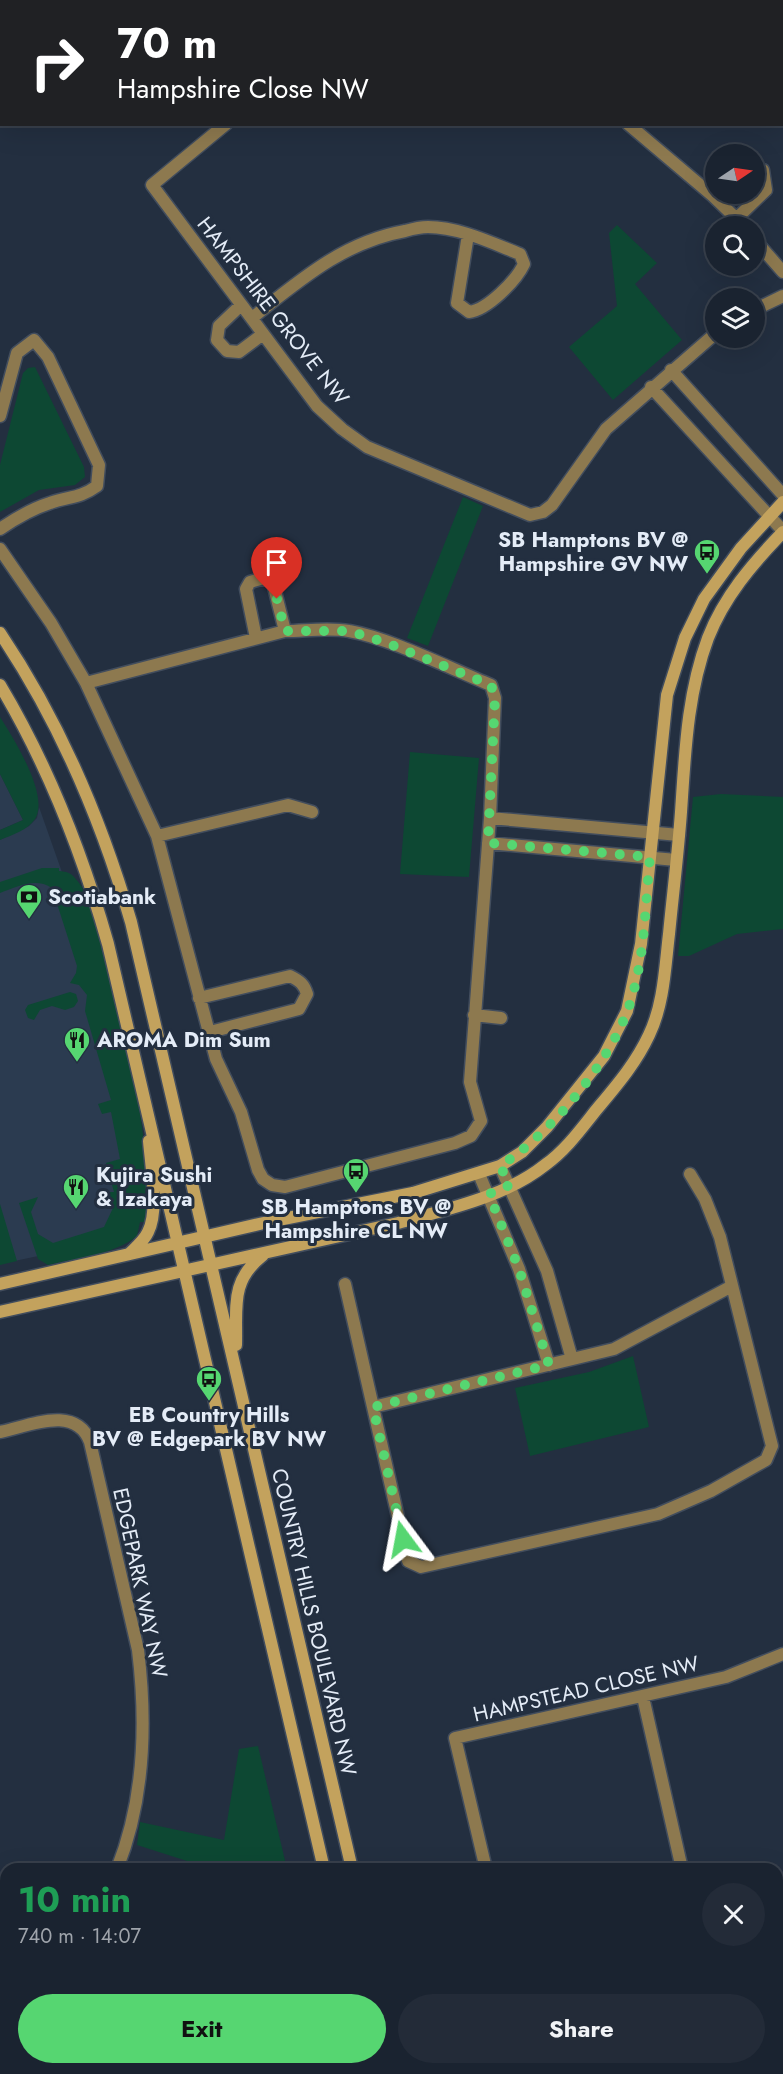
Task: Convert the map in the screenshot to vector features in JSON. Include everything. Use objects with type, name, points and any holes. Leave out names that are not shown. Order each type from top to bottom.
[{"type":"main road","points":[[0,1284],[413,1193],[479,1174],[500,1166],[522,1152],[577,1092],[604,1056],[627,1011],[641,944],[667,695],[685,638],[704,599],[768,516],[783,502]]},
{"type":"main road","points":[[0,1312],[399,1223],[510,1185],[545,1166],[570,1143],[629,1072],[650,1034],[660,998],[679,835],[687,737],[696,676],[708,638],[722,608],[755,560],[783,531]]},
{"type":"main road","name":"COUNTRY HILLS BOULEVARD NW","points":[[0,633],[38,694],[89,797],[113,862],[131,922],[351,1863]]},
{"type":"main road","points":[[0,685],[47,770],[90,881],[146,1101],[323,1863]]},
{"type":"main road","points":[[128,1255],[148,1232],[151,1221],[153,1197],[146,1101]]},
{"type":"main road","points":[[235,1361],[237,1304],[242,1275],[265,1252]]},
{"type":"street","name":"HAMPSHIRE GROVE NW","points":[[224,126],[152,184],[317,406],[342,429],[367,447],[530,515],[543,512],[552,505],[606,429],[670,370],[705,342]]},
{"type":"street","points":[[630,126],[705,188]]},
{"type":"street","points":[[723,204],[734,216]]},
{"type":"street","points":[[745,216],[755,204]]},
{"type":"street","points":[[252,318],[322,263],[347,249],[393,233],[428,227],[468,235],[520,254],[524,264],[518,276],[480,311],[469,312],[457,303],[468,235]]},
{"type":"street","points":[[765,252],[783,272]]},
{"type":"street","points":[[765,305],[783,296]]},
{"type":"street","points":[[241,305],[219,326],[217,340],[227,351],[239,352],[263,334]]},
{"type":"street","points":[[0,416],[17,353],[34,340],[48,357],[99,465],[97,486],[83,496],[52,502],[25,513],[0,529]]},
{"type":"street","points":[[670,370],[783,495]]},
{"type":"street","points":[[651,387],[783,531]]},
{"type":"street","points":[[0,549],[51,623],[86,683],[157,836],[216,1059],[241,1112],[258,1170],[263,1179],[272,1185],[285,1187],[455,1143],[471,1136],[481,1120],[470,1082],[490,818],[495,698],[491,685],[387,643],[349,631],[285,631],[86,683]]},
{"type":"street","points":[[256,638],[246,589],[250,582],[264,578],[273,583],[285,631]]},
{"type":"street","points":[[157,836],[288,805],[312,812]]},
{"type":"street","points":[[490,818],[679,835]]},
{"type":"street","points":[[488,843],[676,860]]},
{"type":"street","points":[[199,998],[290,976],[300,981],[305,987],[307,994],[299,1009],[210,1032]]},
{"type":"street","points":[[474,1015],[501,1018]]},
{"type":"street","points":[[500,1166],[547,1271],[572,1359]]},
{"type":"street","points":[[479,1174],[519,1269],[549,1365]]},
{"type":"street","points":[[345,1284],[408,1561],[421,1567],[658,1514],[711,1491],[766,1460],[772,1446],[720,1237],[705,1199],[690,1174]]},
{"type":"street","points":[[373,1407],[614,1349],[732,1286]]},
{"type":"street","name":"EDGEPARK WAY NW","points":[[0,1432],[66,1419],[79,1425],[90,1442],[136,1640],[142,1680],[144,1720],[140,1780],[130,1830],[119,1863]]},
{"type":"street","name":"HAMPSTEAD CLOSE NW","points":[[485,1863],[455,1738],[643,1698],[726,1677],[783,1654]]},
{"type":"street","points":[[643,1698],[681,1863]]},
{"type":"shaded area","points":[[0,774],[23,820],[0,830]]},
{"type":"shaded area","points":[[39,807],[70,895],[138,1227],[43,1255],[0,1264],[0,840],[29,826],[37,818]]},
{"type":"green space","points":[[617,225],[657,263],[635,284],[682,340],[613,400],[569,347],[617,306],[609,233]]},
{"type":"green space","points":[[35,367],[84,467],[85,477],[75,485],[39,490],[0,512],[0,465],[23,373],[28,368]]},
{"type":"green space","points":[[463,497],[483,506],[428,646],[407,638]]},
{"type":"green space","points":[[0,717],[28,767],[38,796],[38,809],[35,819],[28,826],[0,840],[0,830],[23,820],[0,774]]},
{"type":"green space","points":[[410,752],[479,758],[469,877],[400,874]]},
{"type":"green space","points":[[721,794],[783,797],[783,929],[737,934],[689,956],[678,956],[693,797]]},
{"type":"green space","points":[[42,868],[59,868],[59,871],[73,876],[86,895],[94,914],[135,1088],[146,1157],[147,1191],[146,1222],[140,1222],[137,1236],[106,1252],[48,1265],[38,1259],[19,1203],[38,1197],[31,1212],[38,1234],[53,1243],[104,1227],[113,1208],[108,1192],[114,1192],[106,1163],[120,1159],[111,1112],[102,1114],[98,1104],[111,1100],[85,1011],[87,995],[79,985],[70,983],[77,966],[52,888],[33,883],[0,893],[0,882]]},
{"type":"green space","points":[[70,992],[76,994],[78,1001],[74,1007],[65,1010],[52,1006],[40,1010],[34,1020],[28,1018],[25,1010],[28,1005]]},
{"type":"green space","points":[[0,1204],[17,1261],[0,1265]]},
{"type":"green space","points":[[633,1356],[649,1427],[530,1456],[515,1388],[589,1372]]},
{"type":"green space","points":[[258,1746],[286,1863],[193,1863],[137,1845],[140,1822],[224,1840],[239,1749]]},
{"type":"place","name":"SB Hamptons BV @ Hampshire GV NW","points":[[707,575]]},
{"type":"place","name":"Scotiabank","points":[[29,920]]},
{"type":"place","name":"AROMA Dim Sum","points":[[77,1063]]},
{"type":"place","name":"SB Hamptons BV @ Hampshire CL NW","points":[[356,1194]]},
{"type":"place","name":"Kujira Sushi & Izakaya","points":[[76,1210]]},
{"type":"place","name":"EB Country Hills BV @ Edgepark BV NW","points":[[209,1402]]},
{"type":"route","points":[[277,599],[285,631],[349,631],[387,643],[491,685],[495,698],[488,843],[650,857],[641,944],[627,1011],[604,1056],[577,1092],[522,1152],[500,1166],[510,1185],[489,1194],[519,1269],[549,1365],[373,1407],[403,1539]]}]
